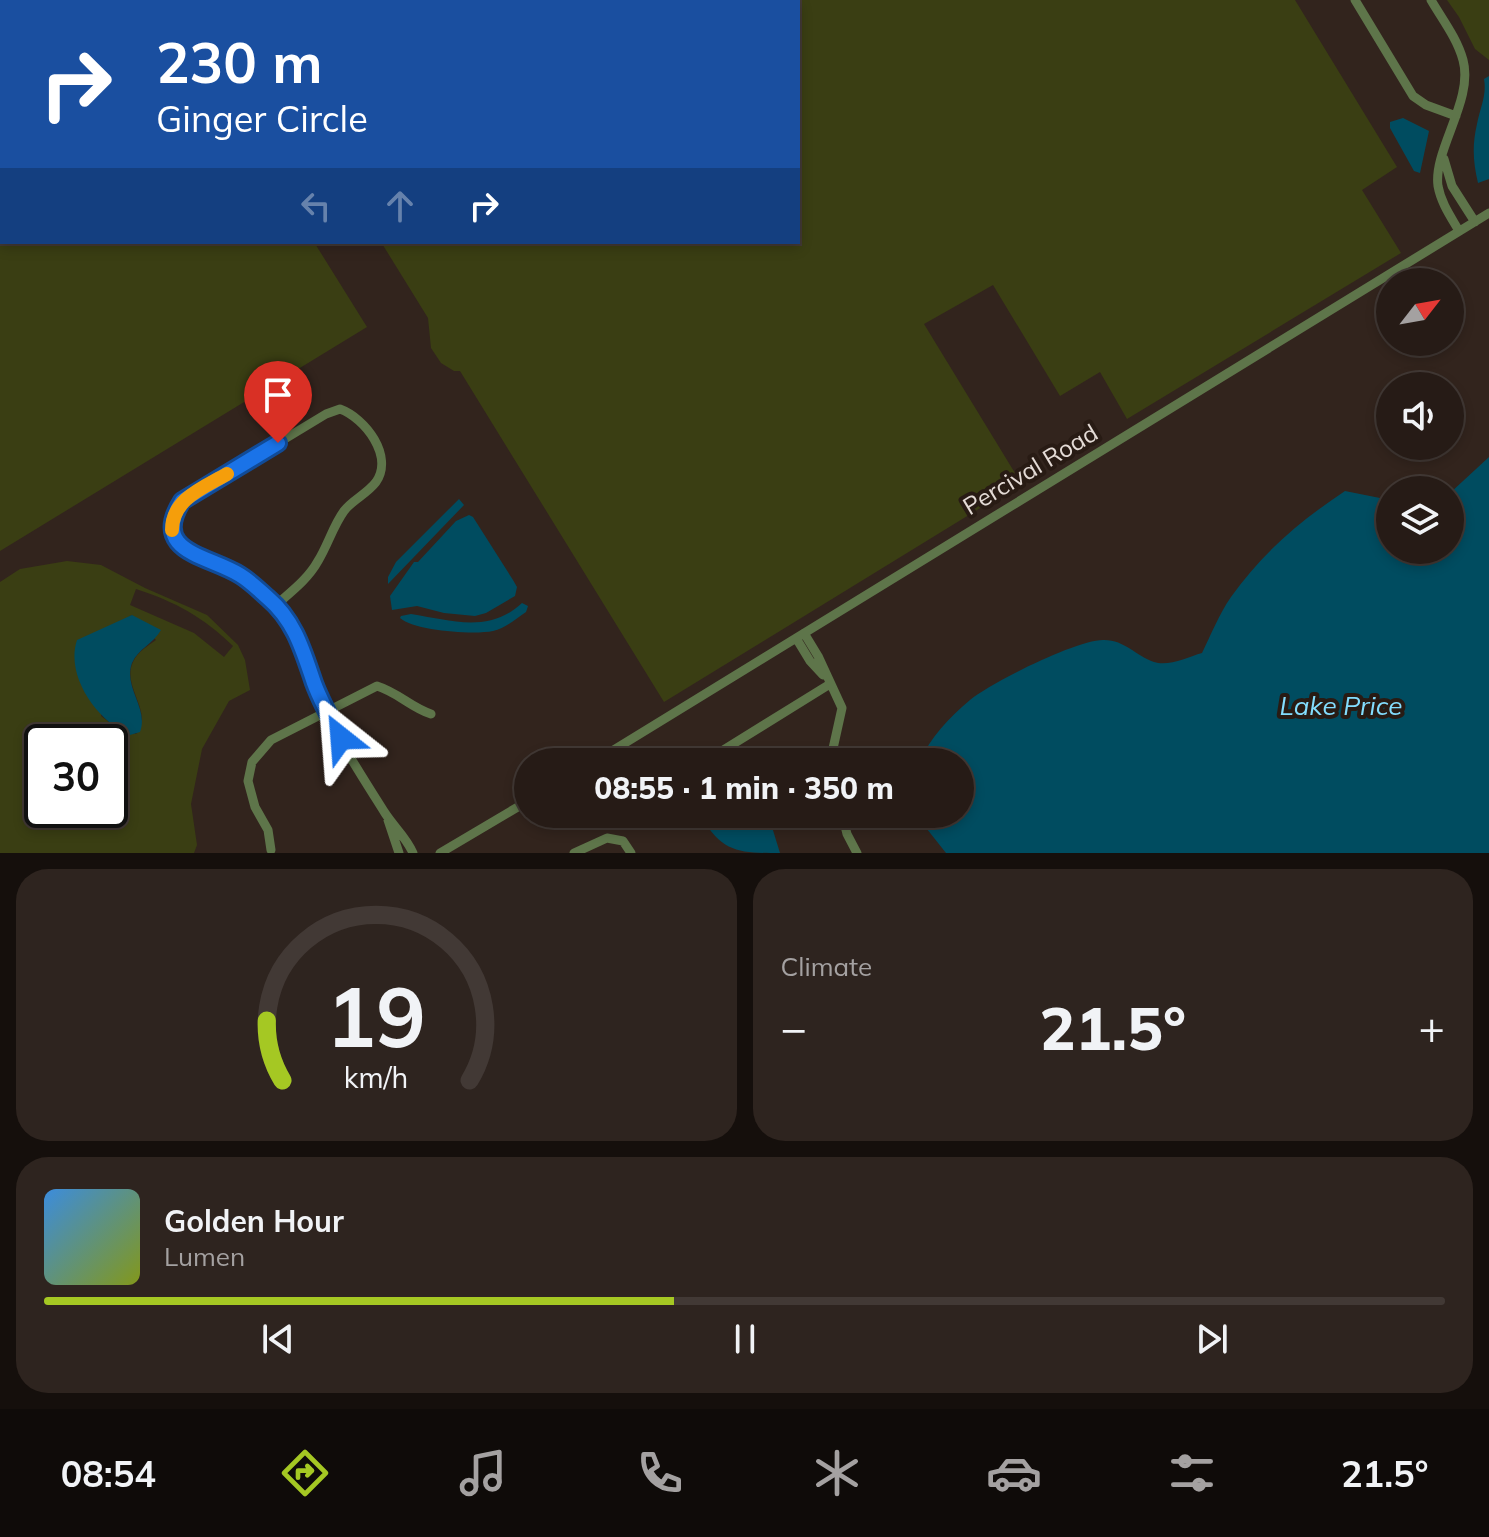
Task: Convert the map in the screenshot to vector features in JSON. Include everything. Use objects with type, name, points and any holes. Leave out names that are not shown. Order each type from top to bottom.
[{"type":"street","points":[[1355,0],[1413,96],[1426,105],[1456,116]]},
{"type":"street","points":[[1431,0],[1455,38],[1464,62],[1464,82],[1438,184],[1444,204],[1459,231]]},
{"type":"street","points":[[1443,156],[1452,186],[1475,222]]},
{"type":"street","name":"Percival Road","points":[[617,748],[1489,213]]},
{"type":"street","points":[[276,605],[303,583],[345,509],[379,478],[382,464],[378,448],[364,424],[355,415],[340,409],[326,414],[182,501],[173,516],[171,529],[177,543],[190,553],[242,576],[276,605],[296,631],[326,712],[387,817],[408,841],[413,853]]},
{"type":"street","points":[[800,635],[842,708],[833,748]]},
{"type":"street","points":[[727,748],[830,684]]},
{"type":"street","points":[[271,850],[268,830],[255,807],[248,781],[252,762],[271,740],[377,686],[396,692],[413,708],[431,714]]},
{"type":"street","points":[[440,853],[514,809]]},
{"type":"street","points":[[387,817],[399,853]]},
{"type":"street","points":[[846,828],[857,853]]},
{"type":"street","points":[[574,853],[607,838],[623,841],[631,853]]},
{"type":"green space","points":[[800,0],[1295,0],[1397,167],[1362,190],[1401,253],[1127,419],[1100,372],[1060,396],[993,285],[924,324],[1021,483],[664,702],[460,371],[441,363],[431,348],[428,318],[382,244],[800,244]]},
{"type":"green space","points":[[1447,0],[1489,0],[1489,60],[1475,49]]},
{"type":"green space","points":[[0,244],[315,244],[367,327],[0,551]]},
{"type":"green space","points":[[67,561],[101,565],[207,615],[238,645],[245,660],[250,690],[229,701],[202,749],[191,804],[197,845],[194,853],[0,853],[0,582],[20,569]],"holes":[[[136,589],[164,599],[211,627],[233,646],[224,657],[194,633],[130,605]],[[132,615],[156,640],[137,655],[130,671],[142,717],[136,734],[128,732],[128,828],[24,828],[24,724],[112,724],[101,716],[122,621]]]},
{"type":"water","points":[[1489,76],[1489,179],[1478,183],[1474,139],[1484,96],[1484,79]]},
{"type":"water","points":[[1403,118],[1429,131],[1420,173],[1414,171],[1390,128],[1390,122]]},
{"type":"water","name":"Lake Price","points":[[1489,457],[1489,853],[946,853],[926,828],[974,828],[974,748],[927,748],[941,728],[980,692],[1035,663],[1092,642],[1104,640],[1118,643],[1160,663],[1202,653],[1227,604],[1256,566],[1298,526],[1345,491],[1376,497],[1376,564],[1464,564],[1464,480]]},
{"type":"water","points":[[459,499],[464,505],[388,584],[396,562]]},
{"type":"water","points":[[469,515],[517,587],[515,596],[475,616],[417,606],[392,610],[390,596],[414,562],[418,562],[456,521]]},
{"type":"water","points":[[522,603],[528,606],[526,612],[493,631],[431,629],[400,618],[411,614],[483,622],[509,613]]},
{"type":"water","points":[[132,615],[161,630],[138,654],[130,672],[141,715],[140,732],[130,735],[128,724],[113,724],[87,696],[76,668],[74,654],[77,640]]},
{"type":"water","points":[[709,828],[772,828],[780,853],[734,849]]},
{"type":"slow traffic","points":[[172,530],[173,516],[182,501],[227,474]]},
{"type":"route","points":[[278,443],[182,501],[173,516],[171,529],[177,543],[190,553],[242,576],[276,605],[296,631],[326,712],[341,738]]}]
